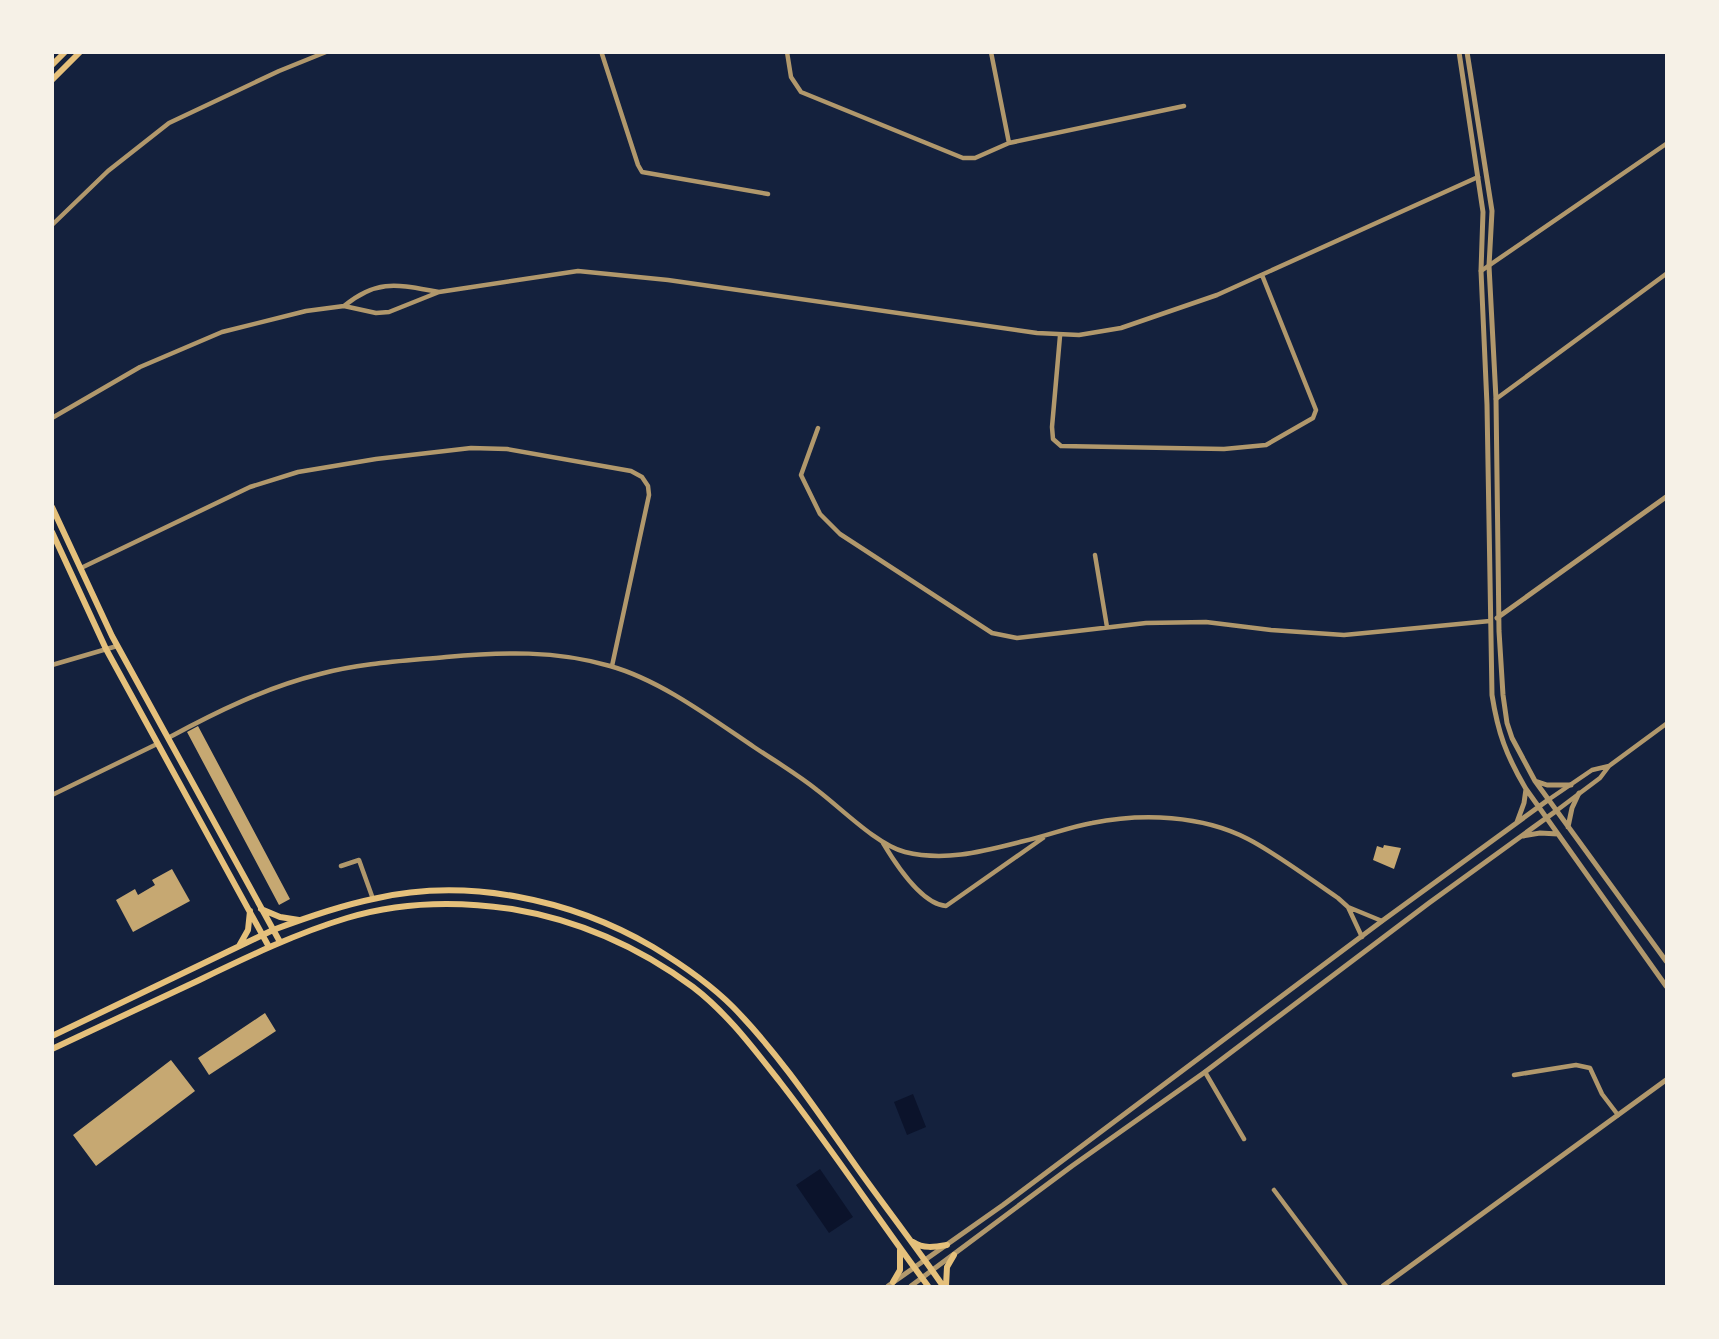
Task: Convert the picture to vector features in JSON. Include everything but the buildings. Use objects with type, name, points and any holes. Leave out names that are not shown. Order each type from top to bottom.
[{"type":"main road","points":[[53,64],[65,52]]},
{"type":"main road","points":[[52,80],[80,52]]},
{"type":"main road","points":[[52,507],[117,646],[280,942]]},
{"type":"main road","points":[[52,532],[106,649],[269,947]]},
{"type":"main road","points":[[52,1036],[273,930],[374,898],[415,893],[488,893],[557,905],[595,918],[634,936],[668,956],[732,1005],[760,1036],[945,1287]]},
{"type":"main road","points":[[52,1049],[280,942],[347,918],[375,911],[454,904],[489,906],[555,918],[593,930],[631,948],[694,988],[720,1011],[749,1043],[822,1137],[928,1287]]},
{"type":"main road","points":[[261,909],[280,917],[300,920]]},
{"type":"main road","points":[[238,947],[248,930],[250,910]]},
{"type":"main road","points":[[909,1239],[917,1245],[932,1247],[947,1245]]},
{"type":"main road","points":[[891,1284],[900,1270],[902,1259],[900,1246]]},
{"type":"main road","points":[[945,1287],[947,1268],[954,1255]]},
{"type":"street","points":[[52,225],[108,171],[169,123],[279,71],[326,52]]},
{"type":"street","points":[[787,52],[791,77],[801,92],[963,158],[975,158],[1009,143],[1184,106]]},
{"type":"street","points":[[991,52],[1009,143]]},
{"type":"street","points":[[1459,52],[1483,212],[1481,271],[1487,405],[1492,695],[1497,727],[1514,768],[1526,789],[1666,986]]},
{"type":"street","points":[[1467,52],[1491,211],[1489,266],[1496,399],[1498,618],[1503,695],[1508,723],[1512,738],[1535,781],[1666,961]]},
{"type":"street","points":[[603,53],[642,172],[768,194]]},
{"type":"street","points":[[1481,271],[1666,144]]},
{"type":"street","points":[[52,418],[140,367],[222,332],[306,310],[344,306],[376,314],[389,312],[439,291],[578,271],[668,280],[1060,336],[1121,328],[1217,295],[1478,177]]},
{"type":"street","points":[[1496,399],[1666,274]]},
{"type":"street","points":[[1060,336],[1052,427],[1053,439],[1060,446],[1224,449],[1266,445],[1313,418],[1316,410],[1262,275]]},
{"type":"street","points":[[344,306],[356,296],[378,286],[398,285],[439,291]]},
{"type":"street","points":[[818,428],[801,475],[820,514],[840,534],[992,633],[1017,638],[1146,623],[1206,622],[1271,630],[1344,635],[1490,621],[1498,618],[1666,497]]},
{"type":"street","points":[[81,568],[250,487],[298,472],[376,459],[471,448],[507,449],[618,468],[642,477],[648,486],[649,495],[612,666]]},
{"type":"street","points":[[1095,555],[1107,627]]},
{"type":"street","points":[[52,665],[117,646]]},
{"type":"street","points":[[168,738],[203,719],[272,690],[320,674],[365,665],[503,652],[553,654],[612,666],[657,686],[700,711],[815,788],[882,841],[901,851],[931,857],[963,856],[1091,823],[1153,817],[1201,824],[1223,829],[1248,839],[1338,898],[1347,907],[1362,937]]},
{"type":"street","points":[[911,1287],[1072,1166],[1205,1072],[1547,818],[1600,777],[1609,766],[1666,724]]},
{"type":"street","points":[[52,795],[157,744]]},
{"type":"street","points":[[891,1284],[947,1245],[1539,806],[1592,770],[1609,766]]},
{"type":"street","points":[[1535,781],[1571,785]]},
{"type":"street","points":[[1516,823],[1524,803],[1526,789]]},
{"type":"street","points":[[1568,827],[1572,808],[1579,793]]},
{"type":"street","points":[[1521,836],[1540,833],[1558,834]]},
{"type":"street","points":[[882,841],[897,865],[924,896],[938,905],[946,906],[1046,836]]},
{"type":"street","points":[[340,866],[359,860],[374,898]]},
{"type":"street","points":[[1347,907],[1382,921]]},
{"type":"street","points":[[1242,1027],[1251,1038]]},
{"type":"street","points":[[1514,1075],[1584,1065],[1590,1068],[1602,1094],[1618,1115]]},
{"type":"street","points":[[1205,1072],[1244,1139]]},
{"type":"street","points":[[1383,1287],[1666,1080]]},
{"type":"street","points":[[1274,1190],[1346,1287]]},
{"type":"water","points":[[913,1094],[926,1127],[907,1135],[894,1102]]},
{"type":"water","points":[[820,1169],[853,1217],[829,1233],[796,1185]]}]
